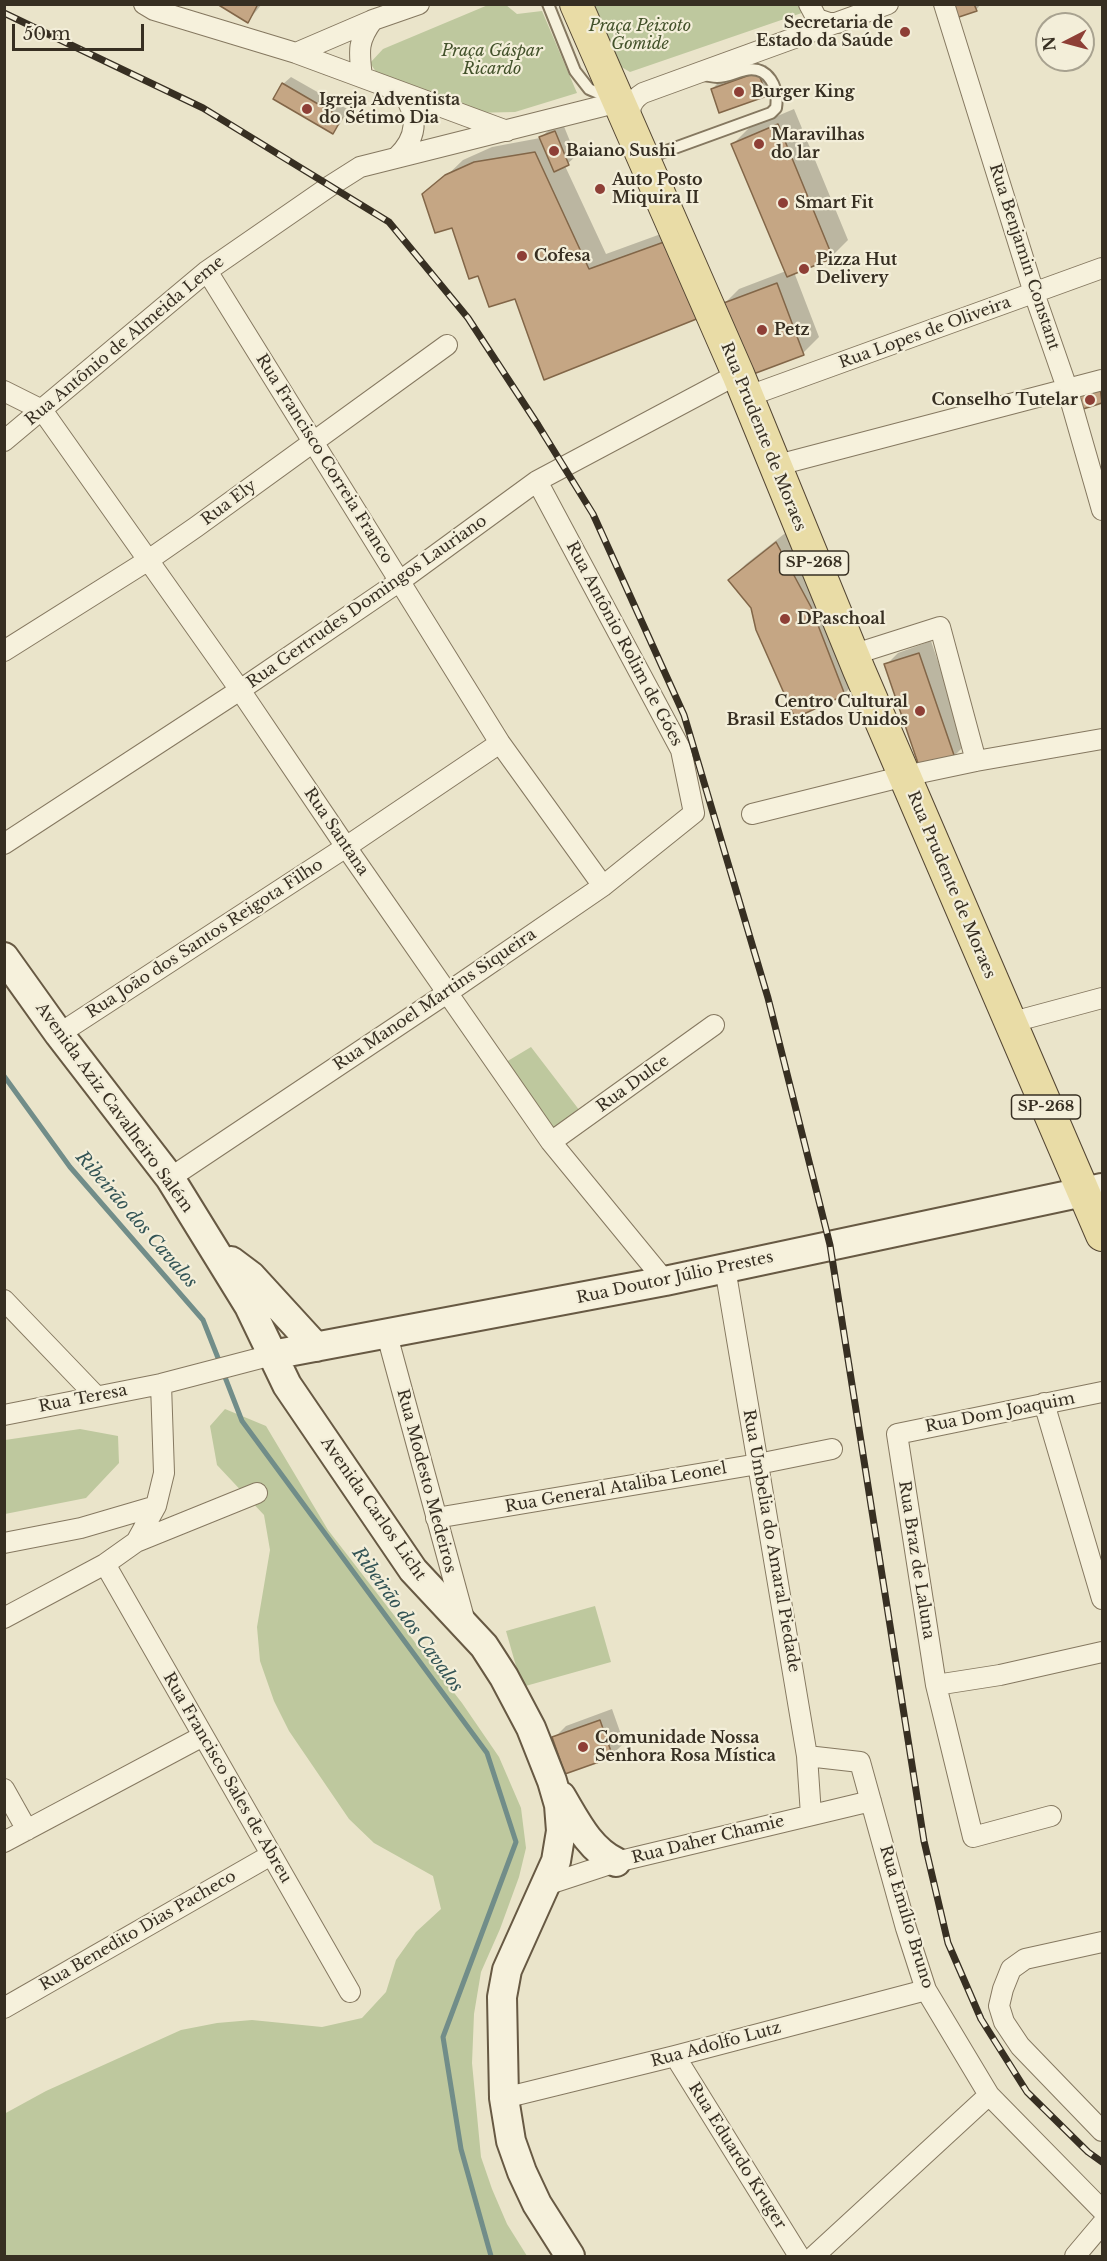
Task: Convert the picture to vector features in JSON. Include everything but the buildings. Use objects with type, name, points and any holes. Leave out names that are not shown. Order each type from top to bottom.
[{"type":"main road","name":"Rua Prudente de Moraes","points":[[576,4],[625,100],[644,159],[742,386],[852,655],[1009,1023],[1093,1190],[1102,1235]]},
{"type":"main road","name":"Avenida Aziz Cavalheiro Salém","points":[[4,957],[59,1034],[170,1178],[215,1248],[258,1323],[259,1358]]},
{"type":"main road","name":"Rua Doutor Júlio Prestes","points":[[259,1358],[665,1281],[1093,1190]]},
{"type":"main road","points":[[215,1248],[251,1276],[316,1347]]},
{"type":"main road","name":"Avenida Carlos Licht","points":[[259,1358],[287,1384],[413,1570],[484,1646],[504,1677],[531,1728],[552,1781],[559,1805],[561,1831],[556,1862],[507,1970],[502,1997],[504,2098],[511,2141],[522,2172],[537,2204],[570,2256]]},
{"type":"main road","points":[[552,1781],[590,1842],[604,1856],[616,1862]]},
{"type":"street","points":[[144,4],[154,10],[296,53],[507,131]]},
{"type":"street","points":[[176,4],[213,27]]},
{"type":"street","points":[[296,53],[373,20],[419,4]]},
{"type":"street","name":"Rua Antônio de Almeida Leme","points":[[4,441],[207,270],[345,176],[366,165],[625,100],[888,4]]},
{"type":"street","name":"Rua Benjamin Constant","points":[[944,4],[1034,293],[1067,388],[1102,510]]},
{"type":"street","points":[[811,9],[820,20],[838,23]]},
{"type":"street","points":[[791,40],[809,26],[811,9]]},
{"type":"street","points":[[362,77],[360,43],[364,32],[373,20]]},
{"type":"street","points":[[397,157],[411,140],[414,128],[412,112],[403,93]]},
{"type":"street","name":"Rua Lopes de Oliveira","points":[[742,386],[1034,293],[1102,268]]},
{"type":"street","name":"Rua Francisco Correia Franco","points":[[207,270],[500,743],[603,885]]},
{"type":"street","name":"Rua Ely","points":[[4,651],[147,561],[447,345]]},
{"type":"street","points":[[774,466],[1102,380]]},
{"type":"street","name":"Rua Gertrudes Domingos Lauriano","points":[[4,844],[240,690],[400,581],[537,481],[742,386]]},
{"type":"street","name":"Rua Santana","points":[[4,391],[42,410],[240,690],[346,848],[551,1142],[665,1281]]},
{"type":"street","name":"Rua Antônio Rolim de Góes","points":[[537,481],[681,750],[694,813]]},
{"type":"street","points":[[852,655],[940,627],[976,761]]},
{"type":"street","points":[[752,814],[905,776],[1102,739]]},
{"type":"street","name":"Rua João dos Santos Reigota Filho","points":[[59,1034],[346,848],[500,743]]},
{"type":"street","name":"Rua Manoel Martins Siqueira","points":[[170,1178],[447,993],[603,885],[694,813]]},
{"type":"street","points":[[1009,1023],[1102,998]]},
{"type":"street","name":"Rua Dulce","points":[[551,1142],[714,1025]]},
{"type":"street","name":"Rua Umbelia do Amaral Piedade","points":[[725,1268],[807,1756],[811,1815]]},
{"type":"street","points":[[4,1300],[96,1396]]},
{"type":"street","name":"Rua Modesto Medeiros","points":[[387,1335],[466,1626]]},
{"type":"street","name":"Rua Teresa","points":[[4,1415],[161,1384],[259,1358]]},
{"type":"street","points":[[136,1542],[156,1506],[164,1473],[161,1384]]},
{"type":"street","name":"Rua Dom Joaquim","points":[[897,1434],[1102,1392]]},
{"type":"street","points":[[1044,1403],[1102,1599]]},
{"type":"street","name":"Rua Braz de Laluna","points":[[897,1434],[936,1685],[973,1837],[1051,1816]]},
{"type":"street","name":"Rua General Ataliba Leonel","points":[[436,1518],[758,1464],[832,1449]]},
{"type":"street","points":[[4,1618],[105,1564],[136,1542],[257,1493]]},
{"type":"street","points":[[4,1543],[81,1528],[156,1506]]},
{"type":"street","name":"Rua Francisco Sales de Abreu","points":[[105,1564],[350,1992]]},
{"type":"street","points":[[936,1685],[1000,1675],[1102,1653]]},
{"type":"street","points":[[4,1842],[203,1736]]},
{"type":"street","name":"Rua Emílio Bruno","points":[[807,1756],[860,1762],[906,1928],[926,1990],[989,2095],[1102,2210]]},
{"type":"street","points":[[4,1789],[27,1830]]},
{"type":"street","name":"Rua Daher Chamie","points":[[546,1885],[616,1862],[871,1801]]},
{"type":"street","name":"Rua Benedito Dias Pacheco","points":[[4,2008],[271,1855]]},
{"type":"street","points":[[1102,1942],[1025,1959],[1011,1969],[999,2006],[1004,2022],[1020,2046],[1102,2131]]},
{"type":"street","name":"Rua Adolfo Lutz","points":[[504,2098],[926,1990]]},
{"type":"street","name":"Rua Eduardo Kruger","points":[[675,2056],[799,2256]]},
{"type":"street","points":[[814,2256],[989,2095]]},
{"type":"street","points":[[1075,2256],[1102,2224]]},
{"type":"lane","points":[[548,4],[575,71],[589,89],[600,96],[625,100]]},
{"type":"lane","points":[[644,159],[771,113],[776,108],[777,90],[763,72],[747,69],[717,77],[697,74]]},
{"type":"green space","name":"Praça Gáspar Ricardo","points":[[488,5],[506,5],[517,14],[542,11],[577,93],[515,112],[469,113],[383,82],[370,63],[383,49]]},
{"type":"green space","name":"Praça Peixoto Gomide","points":[[589,5],[825,5],[630,72],[618,65]]},
{"type":"green space","points":[[531,1047],[580,1111],[550,1134],[501,1065]]},
{"type":"green space","points":[[225,1409],[266,1426],[328,1530],[462,1703],[499,1757],[521,1808],[526,1848],[519,1877],[481,1972],[474,2014],[472,2063],[481,2157],[507,2224],[527,2256],[5,2256],[4,2114],[46,2091],[181,2030],[217,2023],[252,2020],[322,2027],[362,2018],[386,1992],[396,1960],[416,1932],[441,1909],[433,1876],[374,1843],[349,1819],[289,1731],[274,1701],[260,1661],[257,1627],[270,1550],[264,1515],[217,1465],[210,1426]]},
{"type":"green space","points":[[80,1429],[118,1436],[119,1463],[86,1498],[5,1514],[5,1440]]},
{"type":"green space","points":[[595,1606],[611,1662],[522,1687],[506,1631]]},
{"type":"waterway","name":"Ribeirão dos Cavalos","points":[[4,1076],[70,1167],[203,1320],[220,1363]]},
{"type":"waterway","name":"Ribeirão dos Cavalos","points":[[223,1372],[242,1421],[487,1753],[516,1842],[443,2037],[461,2149],[491,2256]]},
{"type":"railway","points":[[4,13],[203,108],[389,222],[468,318],[593,514],[684,715],[768,998],[830,1245],[924,1841],[948,1943],[981,2019],[1027,2092],[1088,2152],[1102,2162]]},
{"type":"place","name":"Secretaria de Estado da Saúde","points":[[905,32]]},
{"type":"place","name":"Burger King","points":[[739,92]]},
{"type":"place","name":"Igreja Adventista do Sétimo Dia","points":[[307,109]]},
{"type":"place","name":"Maravilhas do lar","points":[[759,144]]},
{"type":"place","name":"Baiano Sushi","points":[[554,151]]},
{"type":"place","name":"Auto Posto Miquira II","points":[[600,189]]},
{"type":"place","name":"Smart Fit","points":[[783,203]]},
{"type":"place","name":"Cofesa","points":[[522,256]]},
{"type":"place","name":"Pizza Hut Delivery","points":[[804,269]]},
{"type":"place","name":"Petz","points":[[762,330]]},
{"type":"place","name":"Conselho Tutelar","points":[[1090,400]]},
{"type":"place","name":"DPaschoal","points":[[785,619]]},
{"type":"place","name":"Centro Cultural Brasil Estados Unidos","points":[[920,711]]},
{"type":"place","name":"Comunidade Nossa Senhora Rosa Mística","points":[[583,1747]]}]
